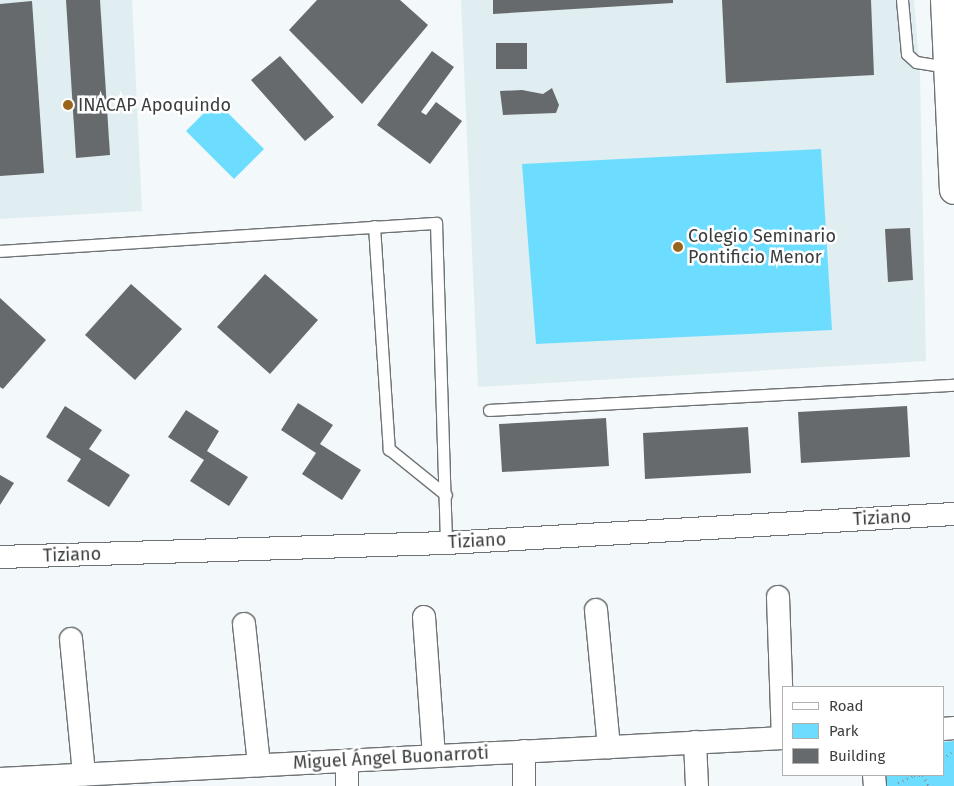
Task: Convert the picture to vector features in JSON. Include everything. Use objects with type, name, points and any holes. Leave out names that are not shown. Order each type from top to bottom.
[{"type":"street","points":[[948,12],[948,67],[954,190]]},
{"type":"street","name":"Tiziano","points":[[0,557],[446,543],[954,514]]},
{"type":"street","points":[[778,597],[782,710]]},
{"type":"street","points":[[596,610],[609,747]]},
{"type":"street","points":[[424,617],[434,756]]},
{"type":"street","points":[[244,624],[259,765]]},
{"type":"street","points":[[70,639],[84,774]]},
{"type":"street","name":"Miguel Ángel Buonarroti","points":[[0,779],[84,774],[168,778],[259,765],[782,738]]},
{"type":"street","points":[[695,742],[697,786]]},
{"type":"street","points":[[524,751],[524,786]]},
{"type":"street","points":[[347,761],[347,786]]},
{"type":"lane","points":[[902,0],[907,54],[916,62],[948,67]]},
{"type":"lane","points":[[0,251],[436,223],[446,543]]},
{"type":"lane","points":[[374,226],[389,449],[446,495]]},
{"type":"lane","points":[[488,410],[954,385]]},
{"type":"path","points":[[944,758],[954,750]]},
{"type":"path","points":[[898,782],[920,776]]},
{"type":"shaded area","name":"INACAP Apoquindo","points":[[0,0],[132,0],[142,211],[0,219]]},
{"type":"shaded area","name":"Colegio Seminario Pontificio Menor","points":[[461,0],[914,0],[920,75],[926,361],[478,387]]},
{"type":"green space","points":[[216,101],[264,149],[234,179],[186,131]]},
{"type":"green space","name":"Colegio Seminario Pontificio Menor","points":[[821,149],[832,330],[536,344],[522,164]]},
{"type":"green space","points":[[954,741],[954,786],[880,786],[879,776],[944,776],[944,742]]},
{"type":"building","points":[[66,0],[100,0],[110,155],[76,158]]},
{"type":"building","points":[[317,0],[400,0],[428,25],[362,104],[289,30]]},
{"type":"building","points":[[493,0],[673,0],[673,3],[493,14]]},
{"type":"building","points":[[722,0],[871,0],[874,75],[726,83]]},
{"type":"building","points":[[32,1],[44,173],[0,176],[0,4]]},
{"type":"building","points":[[496,43],[527,43],[527,69],[496,69]]},
{"type":"building","points":[[432,51],[454,67],[421,112],[426,115],[436,102],[462,121],[430,164],[377,125]]},
{"type":"building","points":[[280,56],[334,117],[305,141],[251,80]]},
{"type":"building","points":[[552,88],[559,105],[556,113],[503,115],[500,91],[522,90],[543,94]]},
{"type":"building","points":[[910,228],[913,280],[888,282],[885,229]]},
{"type":"building","points":[[265,274],[318,320],[270,374],[217,327]]},
{"type":"building","points":[[131,284],[182,329],[135,380],[85,335]]},
{"type":"building","points":[[0,298],[46,340],[3,389],[0,387]]},
{"type":"building","points":[[298,403],[333,425],[320,444],[361,470],[342,500],[302,474],[316,453],[281,430]]},
{"type":"building","points":[[65,406],[102,430],[89,449],[130,475],[109,507],[67,481],[81,459],[46,437]]},
{"type":"building","points":[[907,406],[910,457],[801,463],[798,412]]},
{"type":"building","points":[[186,410],[219,431],[207,451],[248,477],[229,506],[190,481],[204,460],[168,437]]},
{"type":"building","points":[[606,418],[609,466],[502,472],[499,424]]},
{"type":"building","points":[[748,427],[751,473],[645,479],[643,433]]},
{"type":"building","points":[[0,475],[14,483],[0,505]]},
{"type":"place","name":"INACAP Apoquindo","points":[[68,105]]},
{"type":"place","name":"Colegio Seminario Pontificio Menor","points":[[678,247]]}]
